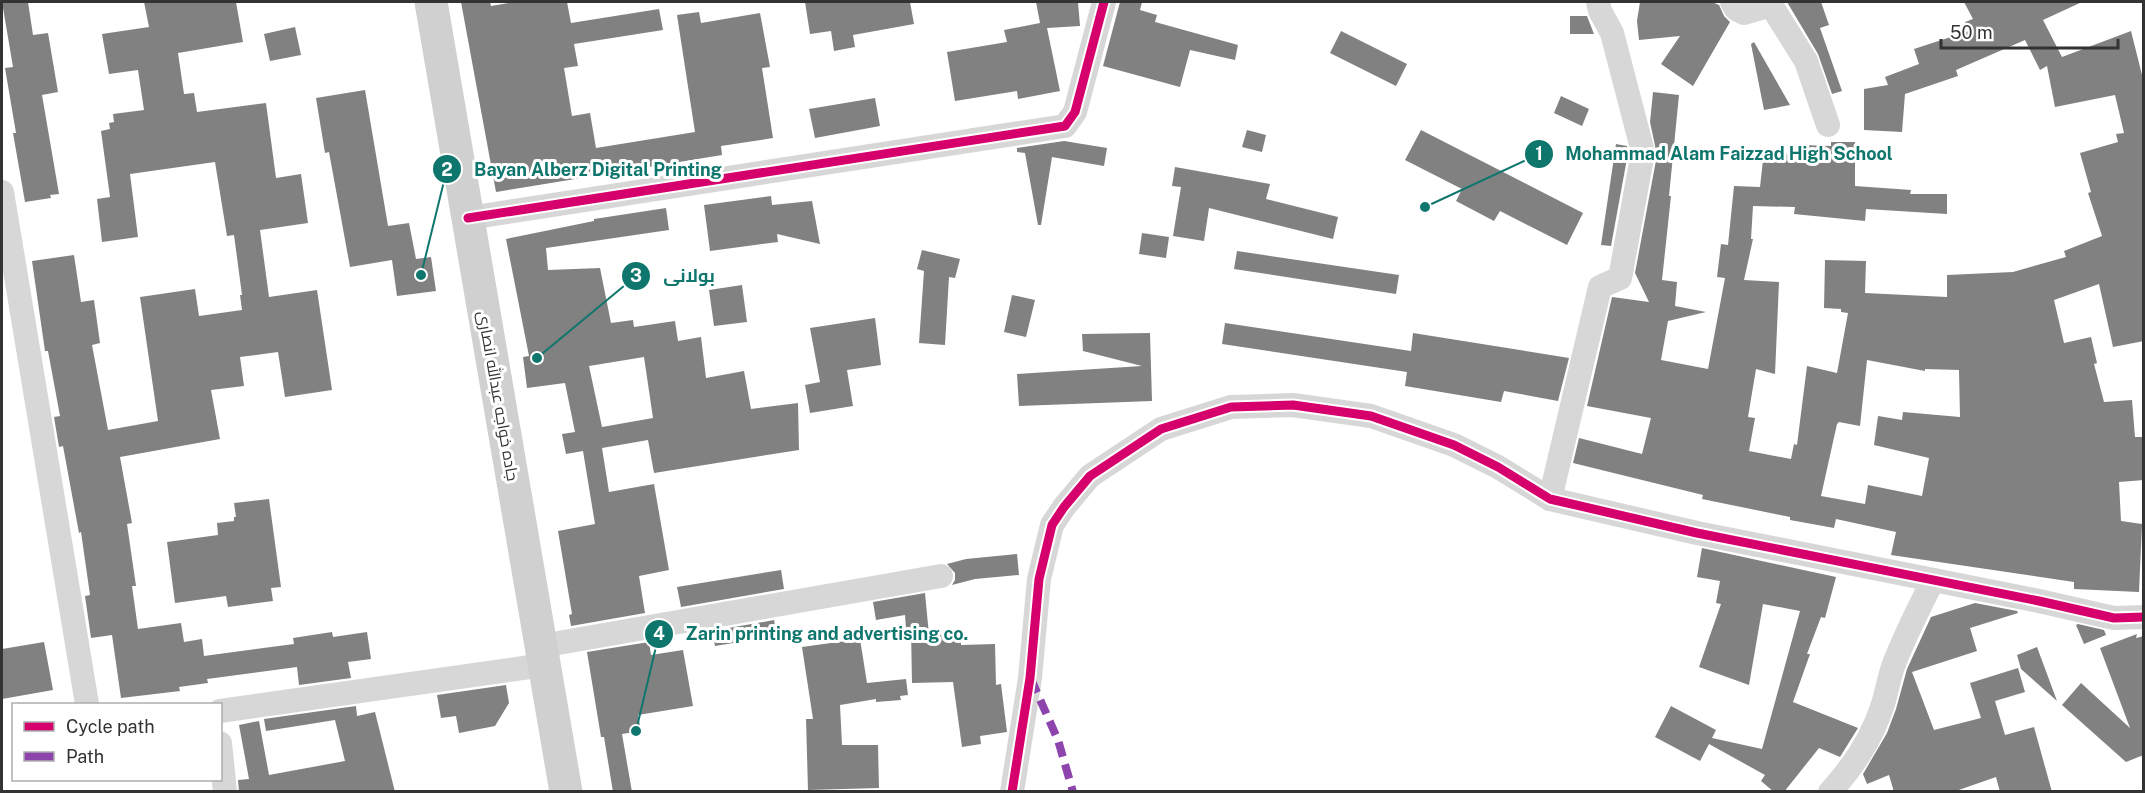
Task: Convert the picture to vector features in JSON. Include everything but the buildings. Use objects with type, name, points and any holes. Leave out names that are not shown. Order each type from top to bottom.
[{"type":"main road","name":"جاده خواجه عبدالله انصاری","points":[[431,2],[566,792]]},
{"type":"street","points":[[468,218],[1065,126],[1075,112],[1104,2]]},
{"type":"street","points":[[1732,2],[1736,9],[1744,13],[1768,6],[1774,10],[1806,61],[1828,125]]},
{"type":"street","points":[[1550,499],[1600,287],[1620,278],[1643,152],[1612,33],[1595,5]]},
{"type":"street","points":[[2,192],[87,703]]},
{"type":"street","points":[[1012,792],[1030,678],[1039,579],[1052,525],[1090,476],[1161,429],[1231,407],[1293,405],[1371,416],[1454,445],[1497,467],[1550,499],[1697,533],[2114,618],[2144,617]]},
{"type":"street","points":[[222,711],[543,655],[941,576]]},
{"type":"street","points":[[1830,792],[1845,776],[1867,742],[1883,706],[1893,667],[1905,636],[1934,580]]},
{"type":"street","points":[[222,763],[225,792]]},
{"type":"marked path","points":[[1031,679],[1058,740],[1073,792]]},
{"type":"cycle path","points":[[468,218],[1065,126],[1075,112],[1104,2]]},
{"type":"cycle path","points":[[1012,792],[1030,678],[1039,579],[1052,525],[1090,476],[1161,429],[1231,407],[1293,405],[1371,416],[1454,445],[1498,467],[1550,499],[1697,533],[2114,618],[2144,617]]},
{"type":"place","name":"Mohammad Alam Faizzad High School","points":[[1425,207]]},
{"type":"place","name":"Bayan Alberz Digital Printing","points":[[421,275]]},
{"type":"place","name":"بولانی","points":[[537,358]]},
{"type":"place","name":"Zarin printing and advertising co.","points":[[636,731]]}]
